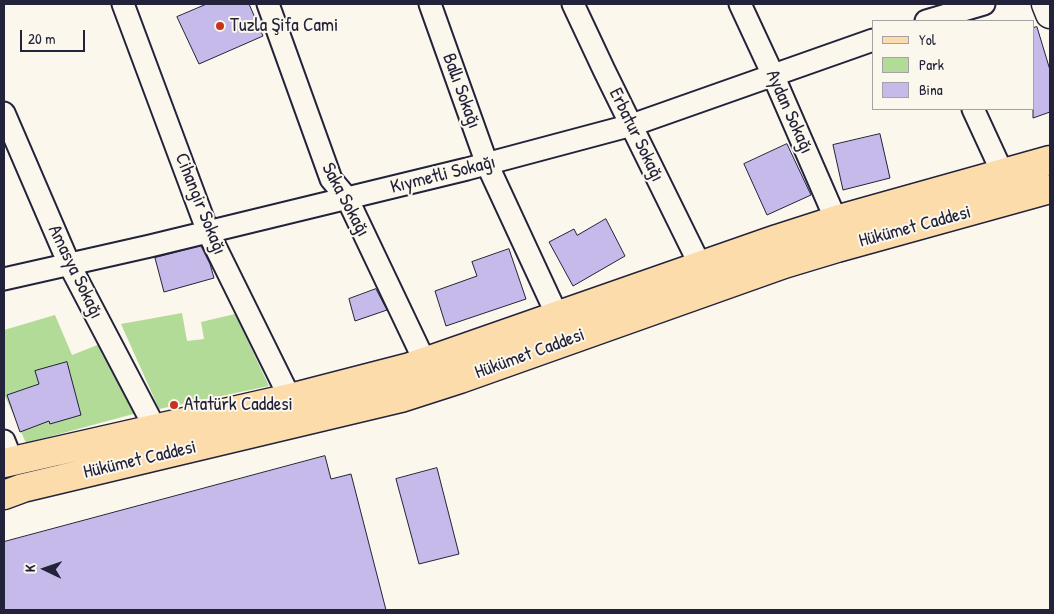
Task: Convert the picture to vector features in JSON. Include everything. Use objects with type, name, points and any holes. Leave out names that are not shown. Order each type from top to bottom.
[{"type":"main road","name":"Hükümet Caddesi","points":[[6,455],[155,428],[370,378],[424,362],[700,265],[836,220],[1050,160]]},
{"type":"main road","name":"Hükümet Caddesi","points":[[4,495],[22,488],[401,398],[784,264],[1050,189]]},
{"type":"street","name":"Cihangir Sokağı","points":[[123,4],[208,232],[290,398]]},
{"type":"street","name":"Saka Sokağı","points":[[268,4],[331,179],[347,198],[424,362]]},
{"type":"street","name":"Ballı Sokağı","points":[[430,4],[487,164],[557,315]]},
{"type":"street","name":"Erbatur Sokağı","points":[[574,4],[604,70],[700,265]]},
{"type":"street","name":"Aydan Sokağı","points":[[740,4],[836,220]]},
{"type":"street","points":[[929,16],[984,4]]},
{"type":"street","points":[[1046,4],[1050,14]]},
{"type":"street","name":"Kıymetli Sokağı","points":[[4,279],[208,232],[487,164],[632,125],[872,40]]},
{"type":"street","points":[[973,110],[1003,174]]},
{"type":"street","name":"Amasya Sokağı","points":[[4,113],[69,264],[155,428]]},
{"type":"green space","points":[[182,313],[187,341],[204,339],[201,322],[235,314],[269,386],[159,409],[121,324]]},
{"type":"green space","points":[[55,315],[72,355],[105,342],[137,413],[26,443],[4,394],[4,330]]},
{"type":"building","name":"Tuzla Şifa Cami","points":[[207,4],[249,4],[263,36],[199,64],[177,17]]},
{"type":"building","points":[[1037,27],[1050,70],[1050,112],[1033,118],[1034,110],[1034,28]]},
{"type":"building","points":[[880,134],[890,178],[843,190],[833,145]]},
{"type":"building","points":[[787,144],[811,195],[767,215],[744,164]]},
{"type":"building","points":[[606,219],[625,256],[573,286],[549,242],[574,229],[577,235]]},
{"type":"building","points":[[201,246],[210,264],[214,278],[164,292],[155,258]]},
{"type":"building","points":[[509,249],[526,299],[446,326],[435,291],[477,276],[472,262]]},
{"type":"building","points":[[376,289],[387,310],[355,321],[349,299]]},
{"type":"building","points":[[67,362],[81,415],[50,424],[49,421],[20,432],[7,395],[39,384],[35,371]]},
{"type":"building","points":[[325,456],[331,479],[351,474],[386,610],[4,610],[4,542]]},
{"type":"building","points":[[437,468],[459,554],[419,564],[396,479]]},
{"type":"place","name":"Tuzla Şifa Cami","points":[[220,26]]},
{"type":"place","name":"Atatürk Caddesi","points":[[174,405]]}]
